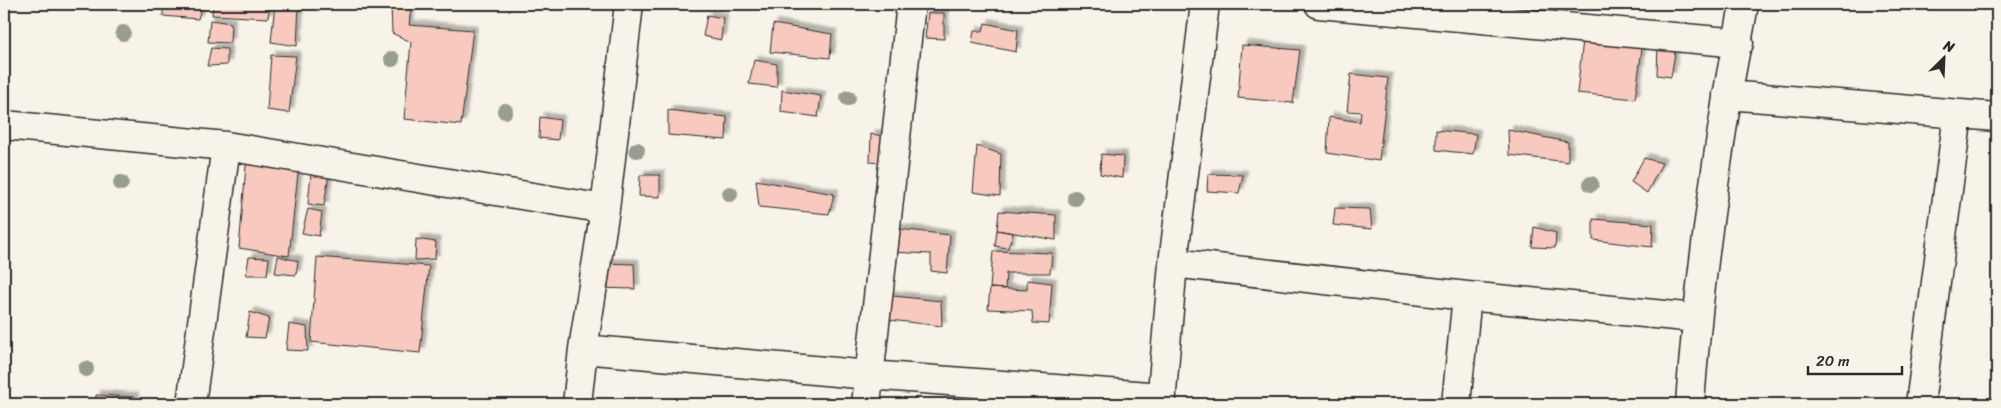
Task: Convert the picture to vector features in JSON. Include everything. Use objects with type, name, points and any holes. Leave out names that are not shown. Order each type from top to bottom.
[{"type":"street","points":[[577,404],[583,349],[605,209],[629,4]]},
{"type":"street","points":[[866,404],[911,4]]},
{"type":"street","points":[[583,349],[1161,400],[1173,264],[1205,4]]},
{"type":"street","points":[[1319,4],[1738,43]]},
{"type":"street","points":[[1690,404],[1696,318],[1727,95],[1744,4]]},
{"type":"street","points":[[1727,95],[1997,117]]},
{"type":"street","points":[[1920,404],[1958,114]]},
{"type":"street","points":[[4,125],[226,146],[605,209]]},
{"type":"street","points":[[191,404],[226,146]]},
{"type":"street","points":[[1173,264],[1467,296],[1696,318]]},
{"type":"street","points":[[1456,404],[1467,296]]},
{"type":"building","points":[[163,4],[202,4],[198,19],[163,16]]},
{"type":"building","points":[[213,4],[270,4],[268,18],[212,15]]},
{"type":"building","points":[[275,4],[299,4],[297,46],[271,42]]},
{"type":"building","points":[[391,4],[411,7],[409,25],[473,30],[461,125],[404,119],[411,42],[392,33]]},
{"type":"building","points":[[928,13],[944,13],[944,39],[925,38]]},
{"type":"building","points":[[707,15],[723,18],[721,40],[703,36]]},
{"type":"building","points":[[210,20],[231,23],[230,43],[208,42]]},
{"type":"building","points":[[985,23],[1018,30],[1016,52],[972,43],[974,31],[983,31]]},
{"type":"building","points":[[773,24],[832,34],[830,58],[770,52]]},
{"type":"building","points":[[1584,31],[1643,41],[1635,99],[1577,93]]},
{"type":"building","points":[[1658,43],[1676,46],[1671,77],[1657,75]]},
{"type":"building","points":[[1242,45],[1300,50],[1293,103],[1238,98]]},
{"type":"building","points":[[211,48],[227,49],[227,65],[207,66]]},
{"type":"building","points":[[271,55],[296,56],[289,113],[267,110]]},
{"type":"building","points":[[754,60],[777,64],[777,87],[749,84]]},
{"type":"building","points":[[1351,74],[1388,78],[1379,161],[1327,153],[1329,117],[1360,122],[1361,112],[1347,111]]},
{"type":"building","points":[[782,90],[821,96],[818,117],[781,112]]},
{"type":"building","points":[[668,110],[727,117],[726,140],[668,135]]},
{"type":"building","points":[[540,117],[560,120],[558,140],[539,138]]},
{"type":"building","points":[[1436,130],[1476,134],[1473,154],[1436,150]]},
{"type":"building","points":[[1508,130],[1568,142],[1568,162],[1509,155]]},
{"type":"building","points":[[871,134],[891,137],[890,164],[870,162]]},
{"type":"building","points":[[977,146],[1001,154],[1000,196],[973,192]]},
{"type":"building","points":[[1101,154],[1123,156],[1122,178],[1100,174]]},
{"type":"building","points":[[247,155],[299,164],[289,256],[239,248]]},
{"type":"building","points":[[1644,158],[1662,163],[1647,193],[1631,182]]},
{"type":"building","points":[[312,163],[330,167],[324,206],[308,204]]},
{"type":"building","points":[[1208,174],[1243,175],[1239,193],[1207,191]]},
{"type":"building","points":[[640,175],[660,175],[660,197],[639,196]]},
{"type":"building","points":[[756,180],[834,194],[829,214],[759,207]]},
{"type":"building","points":[[1335,208],[1370,209],[1372,229],[1333,225]]},
{"type":"building","points":[[308,209],[322,212],[319,236],[302,233]]},
{"type":"building","points":[[999,211],[1056,215],[1056,240],[997,230]]},
{"type":"building","points":[[1593,219],[1653,224],[1652,247],[1593,240]]},
{"type":"building","points":[[1534,227],[1556,233],[1555,248],[1532,247]]},
{"type":"building","points":[[890,228],[950,235],[947,273],[931,271],[931,254],[891,252]]},
{"type":"building","points":[[997,230],[1013,233],[1008,248],[995,246]]},
{"type":"building","points":[[416,239],[436,242],[435,259],[415,260]]},
{"type":"building","points":[[993,251],[1052,253],[1050,273],[1006,273],[1005,289],[990,288]]},
{"type":"building","points":[[278,256],[298,261],[296,275],[275,273]]},
{"type":"building","points":[[249,257],[269,258],[267,275],[246,275]]},
{"type":"building","points":[[317,257],[429,266],[420,353],[311,342]]},
{"type":"building","points":[[598,263],[634,264],[635,289],[596,288]]},
{"type":"building","points":[[1027,280],[1052,283],[1049,324],[1033,323],[1032,311],[988,309],[990,288],[1027,290]]},
{"type":"building","points":[[884,295],[941,301],[942,326],[881,319]]},
{"type":"building","points":[[250,312],[269,318],[265,338],[246,337]]},
{"type":"building","points":[[289,324],[307,327],[308,351],[286,350]]},
{"type":"building","points":[[96,395],[134,397],[134,404],[96,404]]}]
